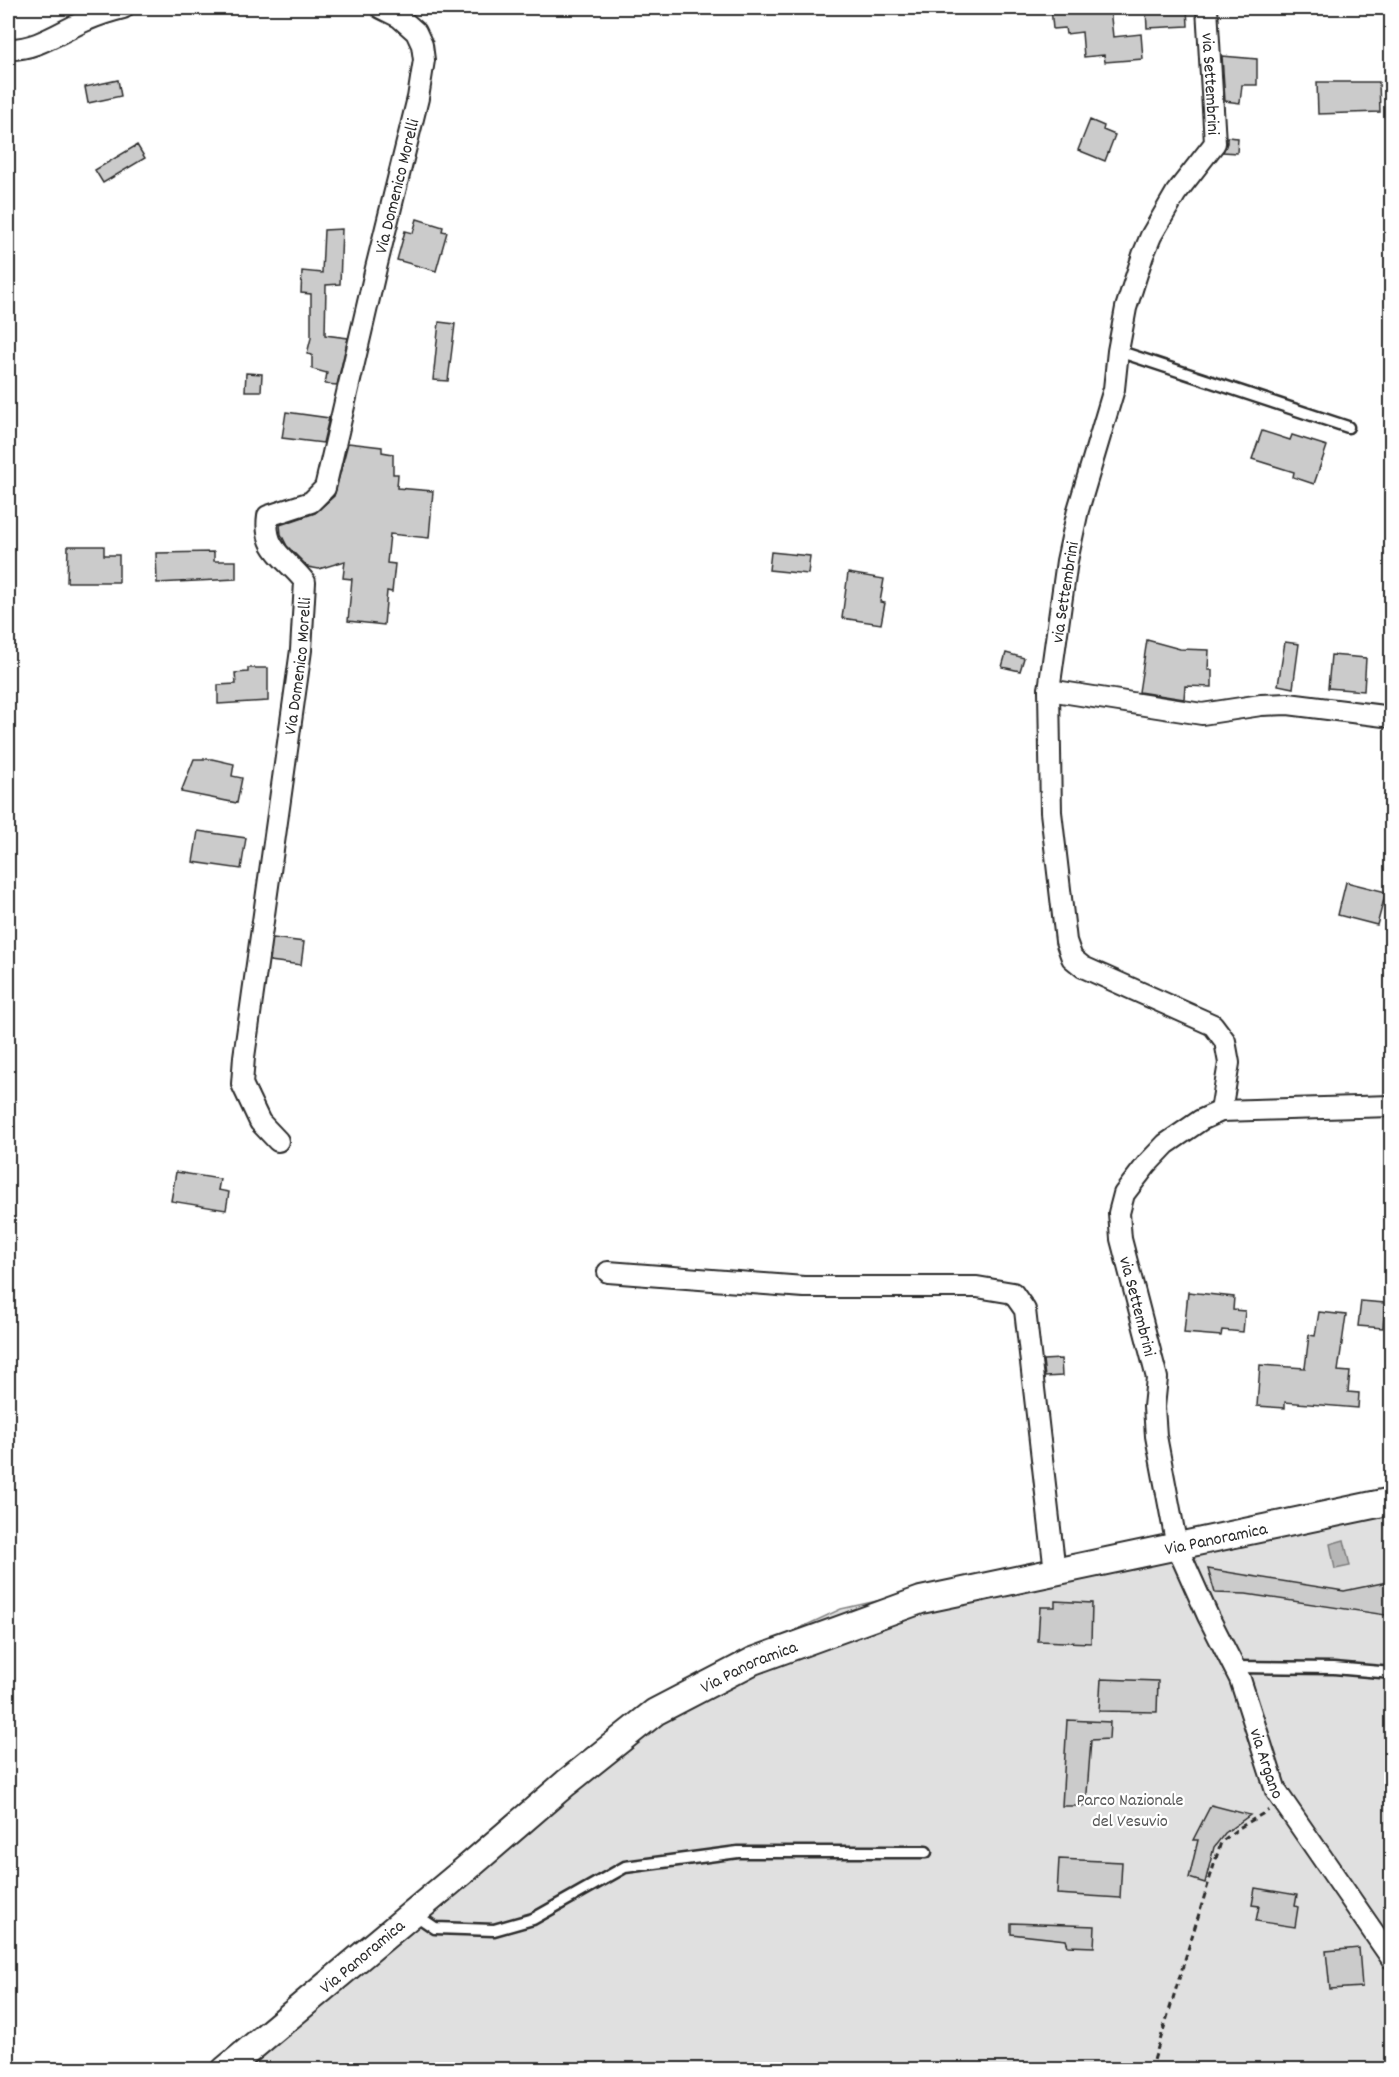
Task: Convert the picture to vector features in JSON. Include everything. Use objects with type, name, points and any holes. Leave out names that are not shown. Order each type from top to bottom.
[{"type":"street","points":[[8,49],[19,49],[40,43],[89,19],[123,8]]},
{"type":"street","name":"Via Domenico Morelli","points":[[278,1141],[260,1122],[242,1084],[301,650],[305,582],[273,547],[267,536],[267,524],[268,516],[311,502],[325,488],[418,98],[424,60],[422,45],[416,32],[408,24],[381,8]]},
{"type":"street","name":"via Settembrini","points":[[1208,8],[1215,143],[1176,193],[1151,236],[1126,308],[1114,388],[1078,510],[1067,561],[1049,690],[1051,812],[1066,941],[1072,958],[1083,967],[1213,1025],[1225,1041],[1229,1063],[1221,1111]]},
{"type":"street","points":[[1049,690],[1202,714],[1261,705],[1288,704],[1392,717]]},
{"type":"street","name":"via Settembrini","points":[[1177,1547],[1156,1436],[1154,1407],[1157,1378],[1121,1239],[1119,1213],[1125,1194],[1147,1164],[1166,1144],[1201,1120],[1221,1111],[1392,1106]]},
{"type":"street","points":[[608,1272],[804,1287],[976,1287],[1013,1293],[1025,1310],[1055,1572]]},
{"type":"street","name":"Via Panoramica","points":[[225,2070],[566,1783],[655,1712],[753,1661],[921,1600],[1392,1501]]},
{"type":"street","name":"via Argano","points":[[1177,1547],[1240,1679],[1276,1791],[1392,1959]]},
{"type":"lane","points":[[1118,351],[1348,427]]},
{"type":"lane","points":[[1234,1667],[1334,1668],[1392,1673]]},
{"type":"lane","points":[[413,1913],[435,1928],[494,1930],[533,1919],[625,1867],[738,1852],[926,1852]]},
{"type":"path","points":[[1151,2070],[1221,1842],[1239,1828],[1284,1802]]},
{"type":"green space","name":"Parco Nazionale del Vesuvio","points":[[1391,1488],[1391,2069],[211,2070],[535,1791],[690,1679],[841,1609]]},
{"type":"shaded area","points":[[1344,1540],[1350,1566],[1335,1569],[1330,1544]]},
{"type":"building","points":[[1051,8],[1110,8],[1113,37],[1141,34],[1143,59],[1105,62],[1104,55],[1084,57],[1082,32],[1066,34],[1065,28],[1053,29]]},
{"type":"building","points":[[1146,8],[1187,8],[1188,26],[1147,28]]},
{"type":"building","points":[[1222,56],[1257,59],[1257,85],[1242,85],[1240,103],[1225,101]]},
{"type":"building","points":[[118,80],[121,96],[88,103],[85,87]]},
{"type":"building","points":[[1317,82],[1379,82],[1380,112],[1318,114]]},
{"type":"building","points":[[1090,120],[1104,126],[1103,130],[1115,135],[1105,161],[1078,150]]},
{"type":"building","points":[[1227,137],[1238,138],[1237,153],[1223,152]]},
{"type":"building","points":[[137,145],[145,158],[103,183],[95,170]]},
{"type":"building","points":[[417,219],[443,227],[442,231],[447,232],[436,271],[397,260],[405,231],[413,233]]},
{"type":"building","points":[[342,229],[340,284],[326,285],[325,335],[348,338],[337,385],[325,384],[327,373],[312,369],[312,355],[307,354],[311,338],[311,294],[301,293],[302,271],[322,273],[324,230]]},
{"type":"building","points":[[439,322],[455,324],[448,381],[433,380]]},
{"type":"building","points":[[246,373],[262,374],[261,391],[245,391]]},
{"type":"building","points":[[286,412],[329,418],[323,443],[282,438]]},
{"type":"building","points":[[1262,431],[1290,440],[1292,435],[1327,446],[1314,484],[1293,477],[1294,472],[1252,459]]},
{"type":"building","points":[[348,443],[382,447],[382,452],[393,454],[393,474],[398,474],[397,488],[433,491],[429,538],[390,534],[387,563],[395,564],[392,592],[387,591],[384,625],[348,621],[352,579],[343,578],[345,561],[319,569],[308,567],[287,546],[281,534],[280,525],[315,513],[334,496]]},
{"type":"building","points":[[68,546],[104,546],[104,555],[119,555],[119,582],[67,582]]},
{"type":"building","points":[[214,552],[214,561],[236,561],[236,579],[157,583],[156,553]]},
{"type":"building","points":[[771,552],[810,556],[808,574],[769,570]]},
{"type":"building","points":[[848,573],[884,579],[880,602],[885,603],[881,624],[842,618]]},
{"type":"building","points":[[1147,640],[1180,649],[1209,650],[1208,670],[1212,670],[1212,687],[1185,686],[1184,699],[1139,692]]},
{"type":"building","points":[[1285,642],[1299,644],[1293,688],[1278,685]]},
{"type":"building","points":[[1006,653],[1024,658],[1020,671],[1002,667]]},
{"type":"building","points":[[1331,655],[1366,658],[1364,691],[1328,688]]},
{"type":"building","points":[[248,668],[268,668],[268,701],[218,704],[218,685],[236,684],[235,673],[248,672]]},
{"type":"building","points":[[194,759],[212,759],[234,764],[232,776],[242,778],[237,803],[181,792]]},
{"type":"building","points":[[198,831],[246,838],[241,869],[193,862]]},
{"type":"building","points":[[1346,882],[1386,892],[1377,925],[1338,915]]},
{"type":"building","points":[[273,938],[304,942],[301,965],[270,961]]},
{"type":"building","points":[[176,1172],[220,1179],[218,1190],[229,1192],[226,1210],[171,1201]]},
{"type":"building","points":[[1188,1292],[1234,1297],[1233,1310],[1245,1311],[1243,1332],[1222,1330],[1221,1336],[1184,1333]]},
{"type":"building","points":[[1361,1301],[1385,1303],[1383,1328],[1358,1326]]},
{"type":"building","points":[[1319,1312],[1346,1315],[1338,1371],[1350,1372],[1348,1392],[1359,1393],[1358,1408],[1285,1402],[1285,1408],[1257,1406],[1260,1365],[1305,1368],[1309,1335],[1315,1336]]},
{"type":"building","points":[[1061,1359],[1062,1376],[1045,1377],[1043,1360]]},
{"type":"building","points":[[1208,1569],[1344,1591],[1392,1581],[1392,1616],[1246,1594],[1215,1593]]},
{"type":"building","points":[[1055,1601],[1092,1603],[1091,1643],[1038,1641],[1040,1607],[1055,1607]]},
{"type":"building","points":[[1101,1679],[1158,1681],[1157,1712],[1099,1711]]},
{"type":"building","points":[[1067,1720],[1110,1722],[1109,1739],[1091,1740],[1086,1806],[1062,1806]]},
{"type":"building","points":[[1211,1805],[1250,1815],[1225,1833],[1214,1847],[1205,1883],[1189,1878],[1198,1840],[1193,1840]]},
{"type":"building","points":[[1059,1859],[1122,1862],[1120,1898],[1057,1894]]},
{"type":"building","points":[[1255,1888],[1297,1895],[1295,1927],[1256,1921],[1259,1906],[1252,1905]]},
{"type":"building","points":[[1011,1923],[1095,1926],[1094,1947],[1068,1946],[1066,1940],[1011,1934]]},
{"type":"building","points":[[1359,1948],[1362,1987],[1330,1989],[1326,1951]]}]
